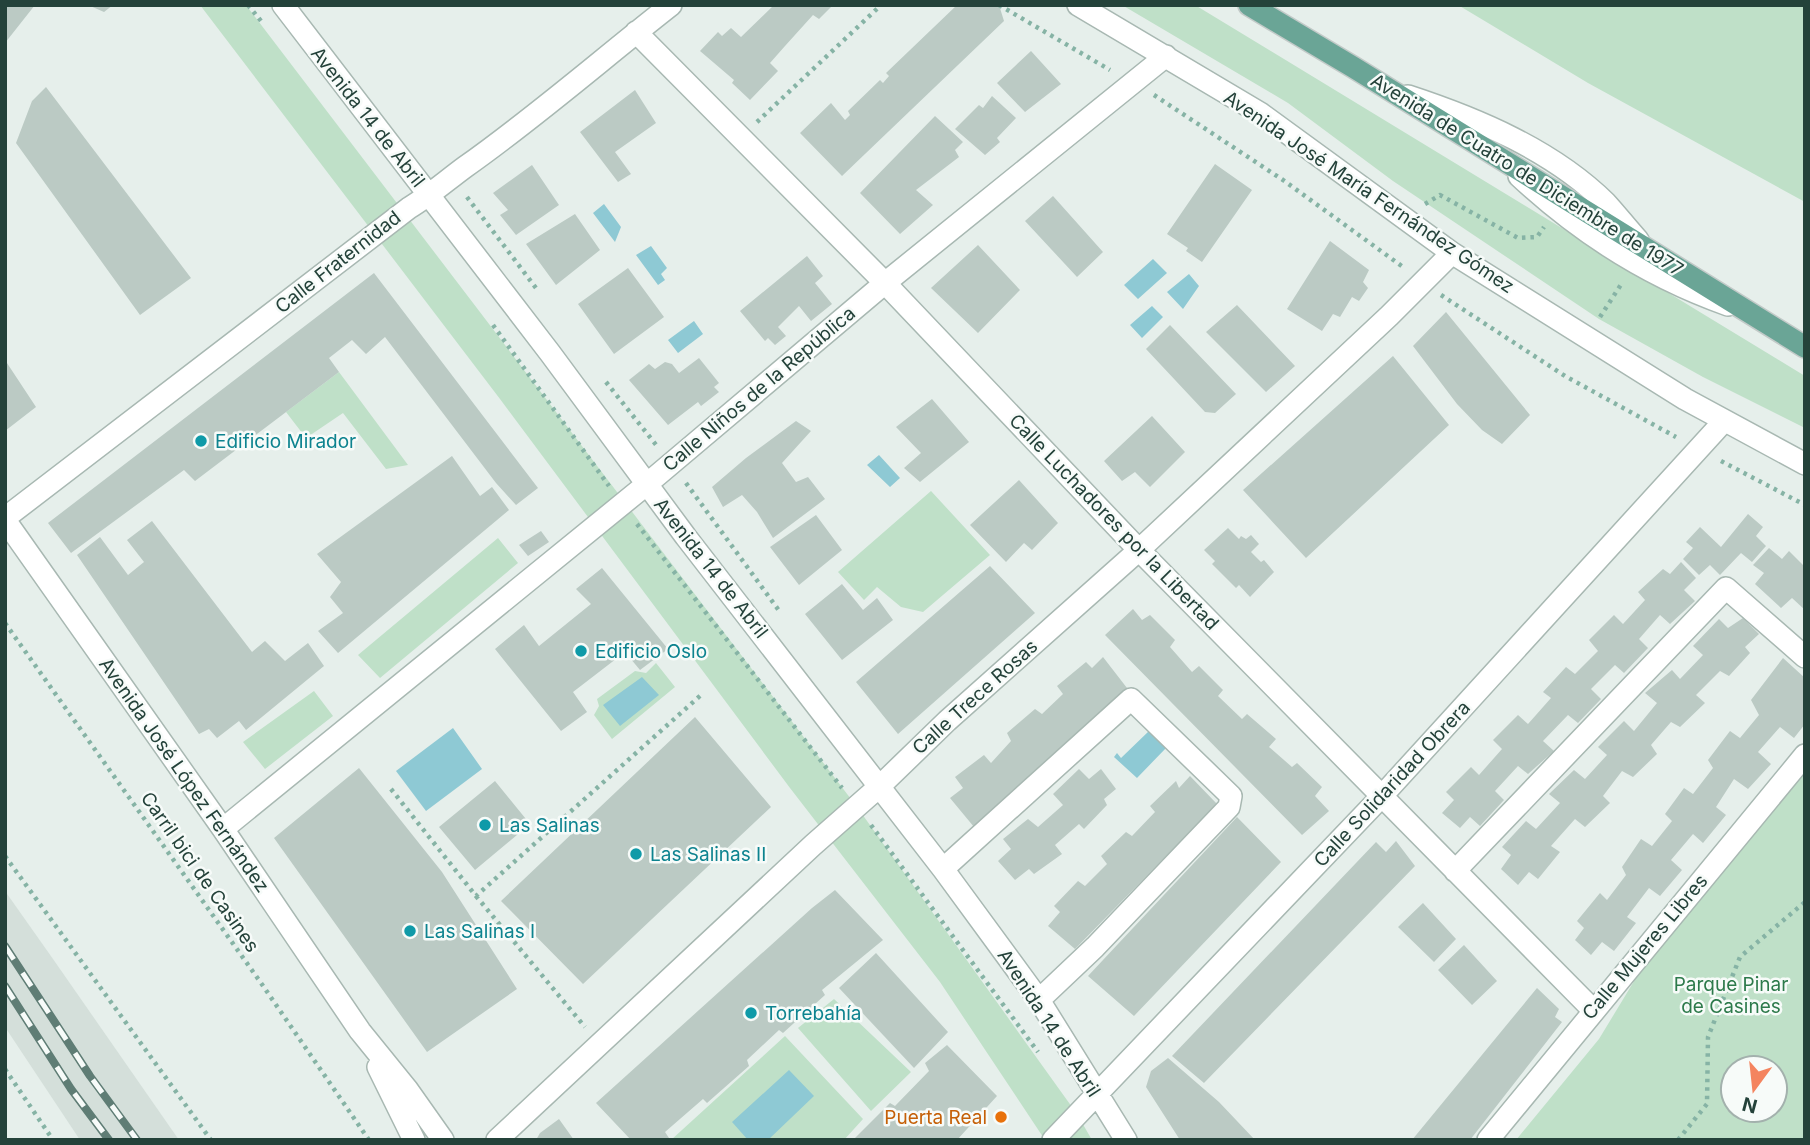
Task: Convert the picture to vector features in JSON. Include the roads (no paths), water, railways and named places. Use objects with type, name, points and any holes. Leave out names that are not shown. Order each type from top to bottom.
[{"type":"main road","name":"Avenida de Cuatro de Diciembre de 1977","points":[[1249,5],[1805,347]]},
{"type":"street","name":"Avenida 14 de Abril","points":[[283,5],[943,869],[1039,1000],[1126,1140]]},
{"type":"street","name":"Calle Fraternidad","points":[[5,519],[409,208],[429,197],[671,5]]},
{"type":"street","name":"Avenida José María Fernández Gómez","points":[[1078,5],[1260,113],[1452,253],[1724,421],[1805,464]]},
{"type":"street","name":"Calle Luchadores por la Libertad","points":[[636,32],[885,283],[1139,550],[1593,1010]]},
{"type":"street","name":"Calle Niños de la República","points":[[223,829],[647,484],[885,283],[1166,57]]},
{"type":"street","points":[[1393,92],[1442,107],[1517,140],[1564,170],[1605,202],[1646,250]]},
{"type":"street","points":[[1502,160],[1592,236],[1653,274],[1742,310]]},
{"type":"street","name":"Calle Trece Rosas","points":[[497,1140],[947,721],[1139,550],[1389,316],[1452,253]]},
{"type":"street","name":"Calle Solidaridad Obrera","points":[[1053,1140],[1381,797],[1724,421]]},
{"type":"street","name":"Avenida José López Fernández","points":[[5,519],[223,829],[360,1031]]},
{"type":"street","points":[[1455,871],[1726,588],[1805,657]]},
{"type":"street","points":[[943,869],[1131,699],[1231,796],[1229,807],[1220,817],[1095,947],[1039,1000]]},
{"type":"street","name":"Calle Mujeres Libres","points":[[1488,1140],[1805,755]]},
{"type":"street","points":[[360,1031],[414,1140]]},
{"type":"street","points":[[360,1031],[407,1089],[443,1140]]},
{"type":"water","points":[[604,204],[621,227],[615,242],[593,213]]},
{"type":"water","points":[[651,246],[667,268],[661,274],[665,280],[658,285],[636,255]]},
{"type":"water","points":[[1153,259],[1167,273],[1138,299],[1124,285]]},
{"type":"water","points":[[1189,274],[1199,286],[1183,309],[1167,292]]},
{"type":"water","points":[[1152,306],[1163,317],[1142,338],[1130,325]]},
{"type":"water","points":[[694,321],[703,334],[678,353],[668,340]]},
{"type":"water","points":[[879,455],[900,478],[890,487],[867,465]]},
{"type":"water","points":[[642,677],[659,695],[620,726],[603,705]]},
{"type":"water","points":[[453,728],[482,769],[426,811],[396,771]]},
{"type":"water","points":[[1149,731],[1166,748],[1137,778],[1114,757],[1117,753],[1121,758]]},
{"type":"water","points":[[789,1070],[814,1096],[768,1140],[748,1140],[732,1122]]},
{"type":"railway","points":[[5,946],[90,1076],[137,1140]]},
{"type":"railway","points":[[5,986],[71,1089],[109,1140]]},
{"type":"place","name":"Edificio Mirador","points":[[201,441]]},
{"type":"place","name":"Edificio Oslo","points":[[581,651]]},
{"type":"place","name":"Las Salinas","points":[[485,825]]},
{"type":"place","name":"Las Salinas II","points":[[636,854]]},
{"type":"place","name":"Las Salinas I","points":[[410,931]]},
{"type":"place","name":"Torrebahía","points":[[751,1013]]},
{"type":"place","name":"Puerta Real","points":[[1001,1117]]},
{"type":"park label","name":"Parque Pinar de Casines","points":[[1731,995]]}]
